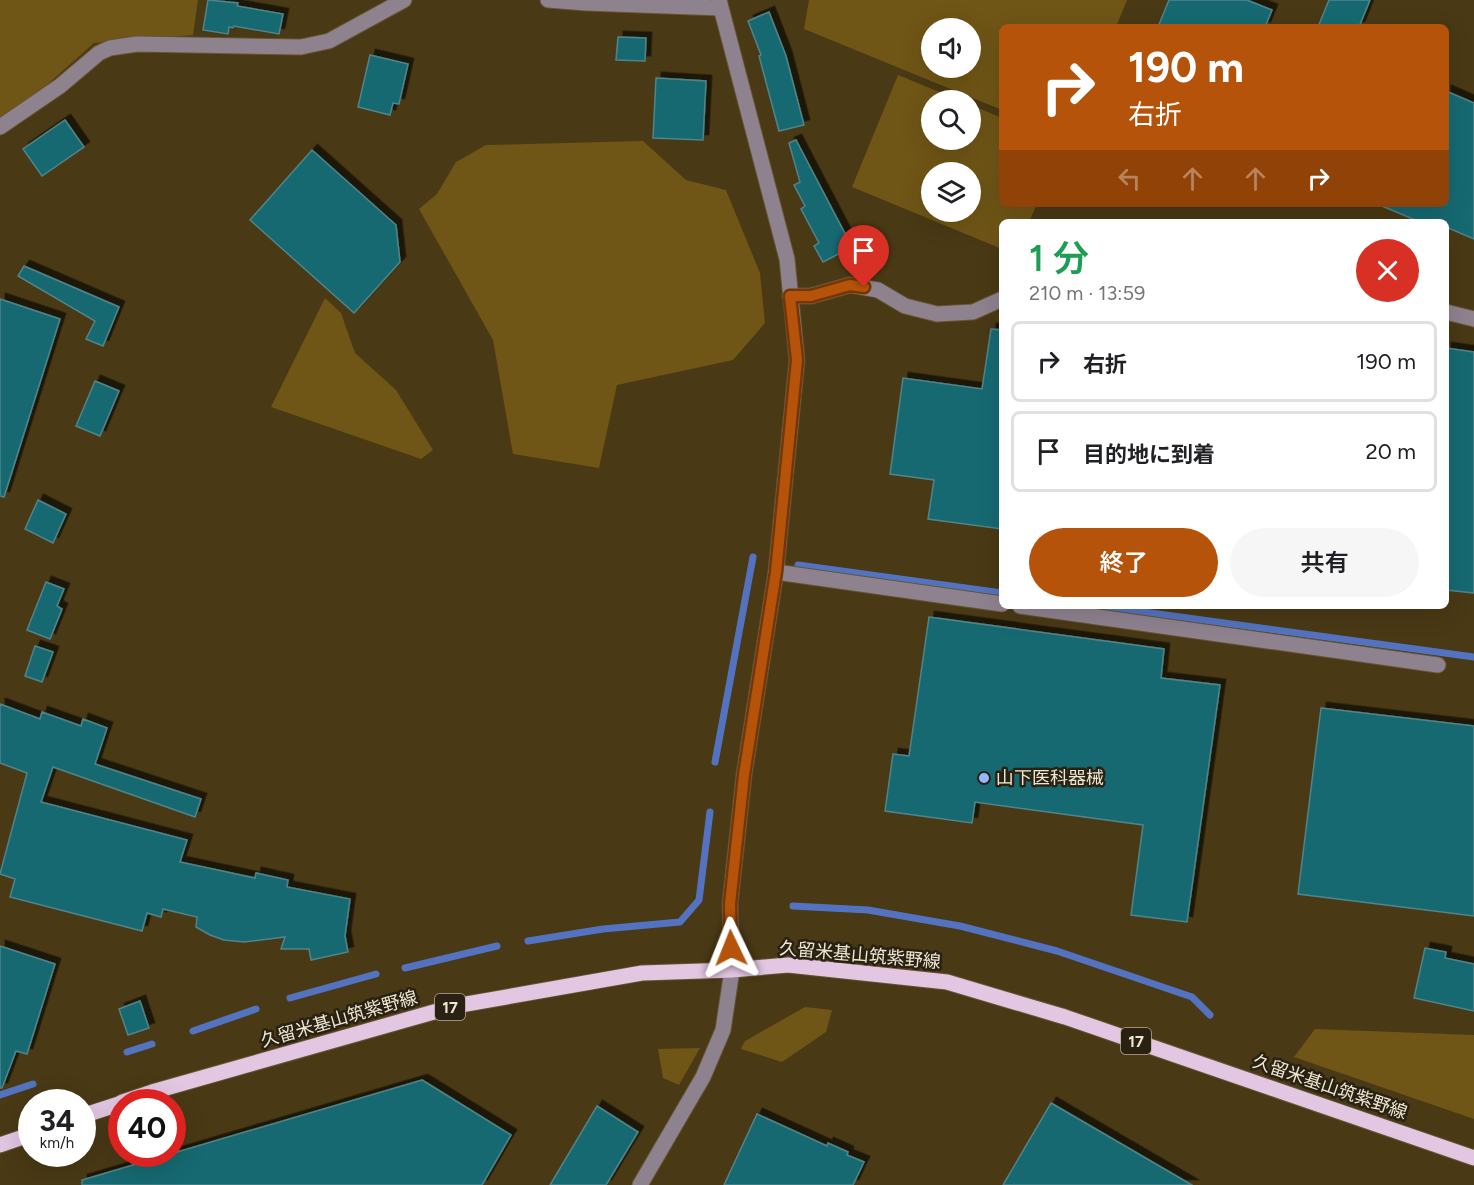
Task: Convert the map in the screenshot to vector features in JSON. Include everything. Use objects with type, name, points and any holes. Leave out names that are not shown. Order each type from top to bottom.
[{"type":"main road","name":"久留米基山筑紫野線","points":[[163,1089],[455,1006],[642,973],[732,970],[788,965],[948,982],[1065,1017],[1474,1158]]},
{"type":"main road","points":[[0,1145],[18,1139]]},
{"type":"street","points":[[0,127],[60,86],[99,53],[110,48],[136,44],[301,47],[329,41],[404,0]]},
{"type":"street","points":[[548,0],[586,3],[720,4],[786,259],[797,360],[776,572],[743,787],[730,904],[732,970],[723,1030],[703,1077],[640,1185]]},
{"type":"street","points":[[790,296],[811,296],[850,285],[878,290],[905,306],[937,314],[973,312],[999,300]]},
{"type":"street","points":[[1449,313],[1474,319]]},
{"type":"street","points":[[776,572],[999,603]]},
{"type":"street","points":[[1041,609],[1438,665]]},
{"type":"shaded area","points":[[0,0],[198,0],[193,35],[94,43],[29,101],[0,120]]},
{"type":"shaded area","points":[[809,0],[1127,0],[1117,24],[999,24],[999,109],[981,101],[981,90],[953,90],[924,78],[981,78],[981,18],[921,18],[921,77],[804,29]]},
{"type":"shaded area","points":[[898,75],[935,90],[921,90],[921,150],[981,150],[981,109],[999,117],[999,207],[1036,207],[1030,219],[999,219],[999,248],[937,222],[981,222],[981,162],[921,162],[921,216],[852,187]]},
{"type":"shaded area","points":[[643,141],[686,180],[726,190],[760,273],[765,323],[733,360],[617,385],[599,468],[513,454],[493,340],[419,209],[437,194],[456,162],[486,145]]},
{"type":"shaded area","points":[[325,298],[341,313],[355,353],[396,390],[433,450],[421,459],[271,407]]},
{"type":"shaded area","points":[[805,1007],[832,1010],[826,1032],[782,1062],[741,1049],[745,1041]]},
{"type":"shaded area","points":[[1315,1029],[1474,1035],[1474,1119],[1294,1057]]},
{"type":"shaded area","points":[[700,1048],[679,1085],[663,1078],[658,1049]]},
{"type":"building","points":[[208,0],[238,3],[237,6],[283,14],[279,34],[234,26],[229,27],[228,34],[203,30]]},
{"type":"building","points":[[1169,0],[1247,0],[1272,10],[1266,24],[1159,24]]},
{"type":"building","points":[[1329,0],[1370,0],[1360,24],[1319,24]]},
{"type":"building","points":[[769,12],[786,56],[804,125],[779,131],[759,56],[761,55],[748,21]]},
{"type":"building","points":[[618,37],[646,38],[645,61],[616,60]]},
{"type":"building","points":[[370,55],[408,64],[399,104],[393,103],[390,115],[358,107]]},
{"type":"building","points":[[656,78],[706,81],[703,140],[653,138]]},
{"type":"building","points":[[1449,92],[1474,103],[1474,239],[1449,228],[1449,219],[1413,219],[1384,207],[1449,207]]},
{"type":"building","points":[[65,120],[84,147],[42,176],[23,149]]},
{"type":"building","points":[[796,140],[852,247],[823,262],[814,246],[819,243],[801,209],[805,206],[794,185],[800,182],[789,143]]},
{"type":"building","points":[[312,150],[396,225],[400,262],[354,313],[250,220]]},
{"type":"building","points":[[24,266],[119,307],[103,346],[86,339],[95,321],[18,276]]},
{"type":"building","points":[[0,299],[60,319],[4,497],[0,496]]},
{"type":"building","points":[[991,329],[999,330],[999,529],[928,519],[934,480],[890,474],[903,378],[982,389]]},
{"type":"building","points":[[1449,348],[1474,352],[1474,593],[1449,590]]},
{"type":"building","points":[[95,381],[119,391],[100,436],[76,426]]},
{"type":"building","points":[[38,500],[66,514],[53,543],[25,529]]},
{"type":"building","points":[[46,582],[64,589],[57,606],[62,609],[50,639],[27,630]]},
{"type":"building","points":[[929,617],[1164,649],[1161,678],[1220,685],[1187,922],[1131,915],[1143,825],[975,802],[972,823],[885,811],[893,754],[909,756]]},
{"type":"building","points":[[35,646],[53,652],[42,682],[25,676]]},
{"type":"building","points":[[0,704],[40,719],[42,712],[81,726],[83,719],[107,728],[95,764],[201,799],[195,817],[53,767],[41,802],[187,840],[180,862],[255,878],[256,873],[288,880],[287,887],[350,899],[345,936],[348,952],[311,960],[309,949],[281,949],[285,937],[244,942],[224,940],[196,927],[197,917],[163,909],[161,917],[147,913],[142,931],[10,897],[15,879],[0,874],[27,773],[0,763]]},
{"type":"building","points":[[1321,708],[1474,726],[1474,916],[1298,894]]},
{"type":"building","points":[[0,946],[55,964],[27,1054],[16,1051],[2,1088],[0,1088]]},
{"type":"building","points":[[1425,948],[1446,952],[1445,958],[1474,964],[1474,1011],[1414,998]]},
{"type":"building","points":[[140,1001],[149,1028],[128,1035],[119,1009]]},
{"type":"building","points":[[422,1080],[511,1135],[482,1185],[82,1185],[82,1180],[126,1167],[186,1167],[186,1149]]},
{"type":"building","points":[[1051,1103],[1192,1185],[1003,1185]]},
{"type":"building","points":[[597,1106],[638,1132],[606,1185],[550,1185]]},
{"type":"building","points":[[757,1114],[827,1146],[828,1143],[864,1162],[853,1185],[724,1185]]},
{"type":"waterway","points":[[715,762],[753,557]]},
{"type":"waterway","points":[[798,565],[999,593]]},
{"type":"waterway","points":[[1122,609],[1474,657]]},
{"type":"waterway","points":[[528,941],[603,929],[680,922],[699,900],[710,812]]},
{"type":"waterway","points":[[793,906],[868,910],[960,926],[1057,951],[1192,997],[1210,1015]]},
{"type":"waterway","points":[[405,968],[497,946]]},
{"type":"waterway","points":[[290,998],[376,974]]},
{"type":"waterway","points":[[193,1031],[256,1009]]},
{"type":"waterway","points":[[127,1052],[152,1044]]},
{"type":"waterway","points":[[0,1095],[33,1084]]},
{"type":"place","name":"山下医科器械","points":[[984,778]]},
{"type":"route","points":[[731,948],[730,904],[744,775],[776,572],[797,360],[790,296],[811,296],[850,285],[864,287]]}]
